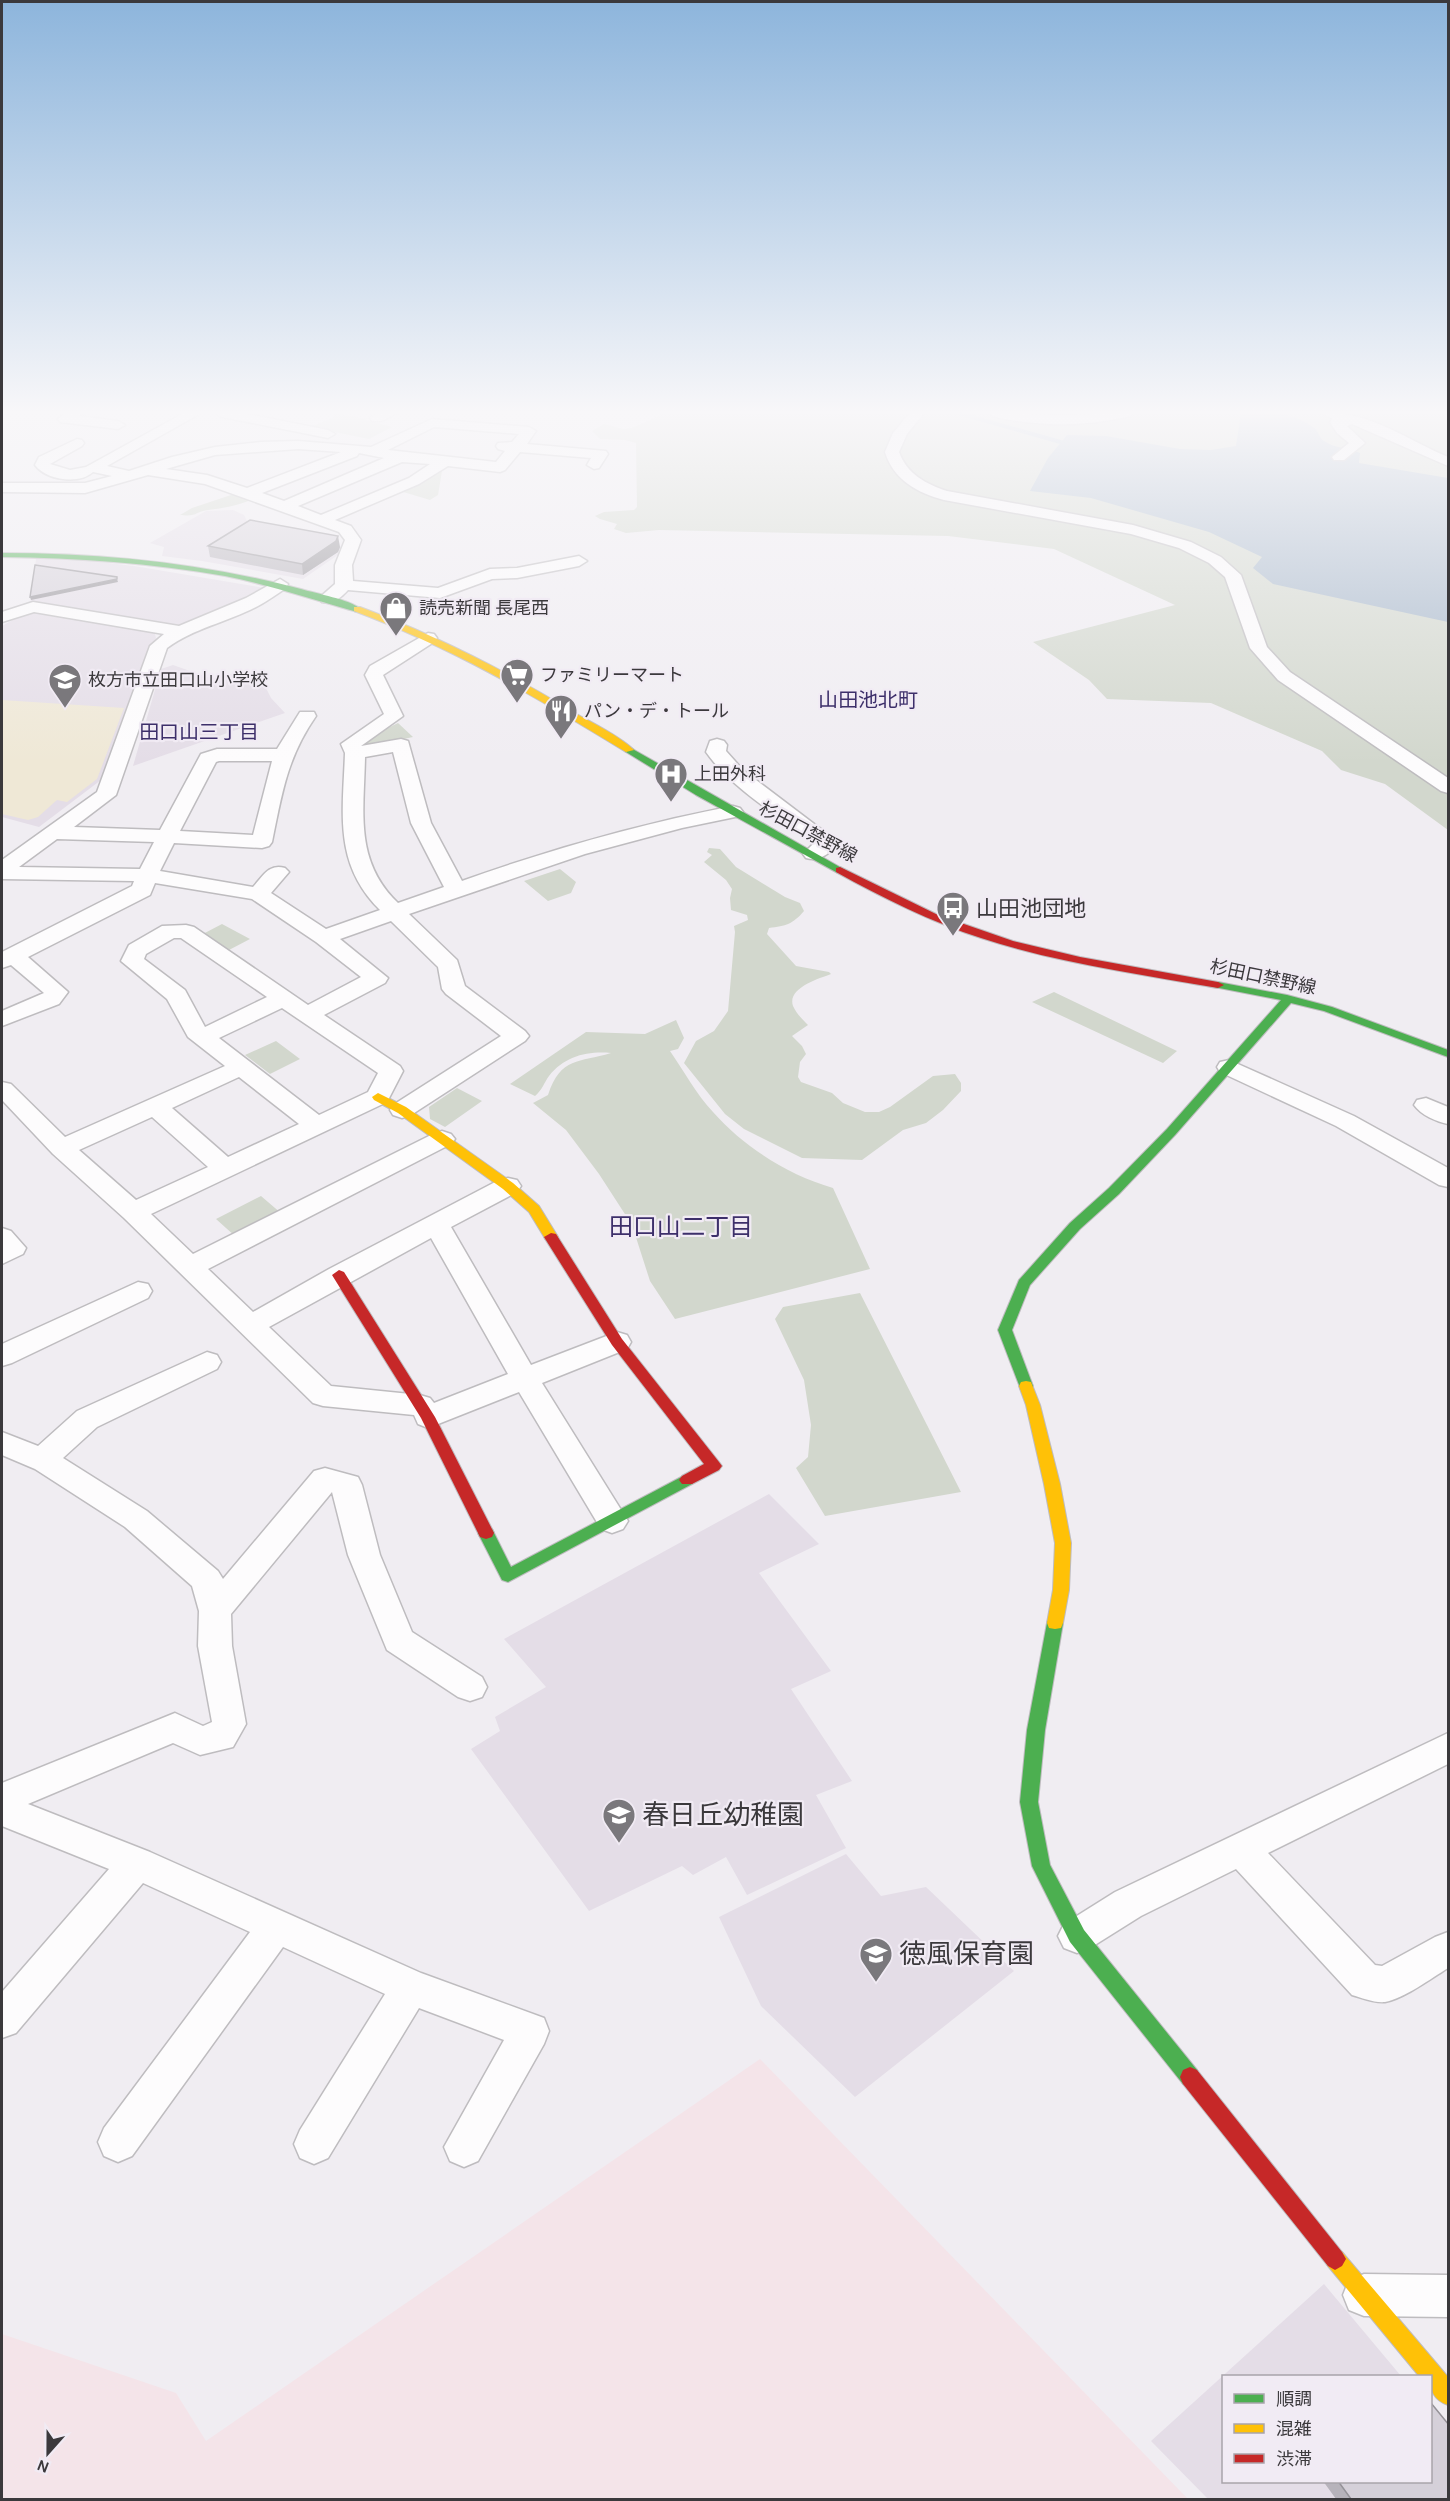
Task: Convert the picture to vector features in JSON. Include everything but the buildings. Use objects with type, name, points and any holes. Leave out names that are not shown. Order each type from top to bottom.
[{"type":"street","points":[[328,598],[345,585],[344,559],[353,540],[344,530]]},
{"type":"street","points":[[1131,530],[1185,545],[1215,560],[1233,575],[1259,648],[1284,676],[1449,787]]},
{"type":"street","name":"杉田口禁野線","points":[[2,555],[47,553],[96,555],[187,567],[280,584],[328,598],[428,638],[504,674],[733,812],[896,900],[989,937],[1032,949],[1288,999],[1350,1015],[1449,1054]]},
{"type":"street","points":[[345,585],[440,593],[490,574],[517,573],[579,561]]},
{"type":"street","points":[[2,617],[33,607],[179,631],[193,628],[252,602],[280,584]]},
{"type":"street","points":[[2,871],[106,795],[159,646],[179,631]]},
{"type":"street","points":[[402,1110],[517,1036],[454,989],[449,965],[375,892],[360,866],[355,846],[353,837],[355,753],[351,744],[394,716],[374,675],[376,670],[428,638]]},
{"type":"street","points":[[52,833],[167,836],[262,842],[281,755],[294,730],[306,716]]},
{"type":"street","points":[[355,753],[401,745],[421,823],[456,891]]},
{"type":"street","points":[[717,745],[716,752],[736,774],[827,843],[813,854]]},
{"type":"street","points":[[2,1019],[51,999],[56,992],[8,958],[142,890],[147,875],[208,758],[217,755],[281,755]]},
{"type":"street","points":[[324,937],[534,864],[662,827],[733,812]]},
{"type":"street","points":[[2,871],[147,875],[258,894],[324,937],[377,978],[308,1014]]},
{"type":"street","points":[[258,894],[278,872]]},
{"type":"street","points":[[133,1212],[378,1097],[390,1071],[186,932],[170,931],[137,950],[132,961],[177,995],[196,1032],[316,1125]]},
{"type":"street","points":[[203,1037],[285,998]]},
{"type":"street","points":[[1288,999],[1172,1132],[1114,1191],[1075,1226],[1024,1283],[1005,1330],[1033,1405],[1063,1543],[1061,1590],[1036,1730],[1029,1802],[1041,1866],[1077,1936],[1364,2295],[1449,2394]]},
{"type":"street","points":[[1229,1067],[1345,1121],[1449,1179]]},
{"type":"street","points":[[62,1148],[240,1068]]},
{"type":"street","points":[[2,1089],[15,1099],[62,1148],[133,1212],[322,1396],[424,1411],[525,1378],[617,1342]]},
{"type":"street","points":[[339,1275],[424,1411],[508,1576],[714,1466],[617,1342],[534,1209],[508,1186],[442,1138],[402,1110],[378,1097]]},
{"type":"street","points":[[1426,1105],[1449,1117]]},
{"type":"street","points":[[155,1106],[225,1168]]},
{"type":"street","points":[[190,1268],[442,1138]]},
{"type":"street","points":[[250,1326],[339,1275],[508,1186]]},
{"type":"street","points":[[436,1224],[525,1378],[612,1521]]},
{"type":"street","points":[[2,1237],[13,1248],[2,1255]]},
{"type":"street","points":[[2,1356],[138,1291]]},
{"type":"street","points":[[41,1460],[87,1419],[207,1362]]},
{"type":"street","points":[[2,1443],[41,1460],[135,1519],[207,1580],[215,1611],[215,1646],[229,1724],[221,1737],[200,1741],[175,1727],[2,1799]]},
{"type":"street","points":[[215,1611],[326,1479],[347,1485],[364,1555],[399,1641],[470,1687]]},
{"type":"street","points":[[1077,1936],[1128,1904],[1449,1748]]},
{"type":"street","points":[[2,1810],[137,1863],[411,1987],[530,2031],[464,2147]]},
{"type":"street","points":[[1241,1849],[1366,1982],[1385,1984],[1449,1949]]},
{"type":"street","points":[[2,2020],[137,1863]]},
{"type":"street","points":[[118,2142],[277,1926]]},
{"type":"street","points":[[314,2144],[411,1987]]},
{"type":"street","points":[[1364,2295],[1449,2296]]},
{"type":"shaded area","points":[[173,530],[255,530],[348,548],[303,579],[162,556],[164,547],[150,543]]},
{"type":"shaded area","points":[[616,530],[1448,530],[1448,830],[1385,784],[1341,770],[1322,751],[1211,703],[1107,699],[1089,680],[1033,642],[1175,605],[1054,549],[948,536],[659,530],[626,533]]},
{"type":"shaded area","points":[[36,559],[83,560],[134,566],[265,588],[240,603],[177,627],[30,606]]},
{"type":"shaded area","name":"枚方市立田口山小学校","points":[[36,613],[154,631],[156,638],[101,780],[39,827],[2,817],[2,626],[22,615]]},
{"type":"shaded area","points":[[173,665],[213,679],[241,671],[261,678],[271,698],[285,713],[133,766],[161,669]]},
{"type":"shaded area","points":[[398,723],[413,737],[361,748],[357,743]]},
{"type":"shaded area","points":[[709,848],[720,849],[736,867],[785,897],[800,903],[804,911],[796,919],[789,924],[769,928],[767,934],[796,966],[831,974],[799,989],[792,1000],[794,1009],[808,1025],[792,1036],[806,1054],[800,1062],[798,1077],[801,1082],[832,1093],[843,1103],[865,1112],[879,1112],[890,1107],[933,1076],[955,1074],[961,1083],[961,1091],[943,1110],[926,1123],[903,1130],[862,1160],[802,1158],[744,1129],[725,1114],[684,1063],[696,1041],[714,1031],[728,1011],[734,926],[748,920],[747,915],[731,910],[732,889],[726,880],[704,862],[712,855],[707,852]]},
{"type":"shaded area","points":[[560,869],[576,882],[571,893],[548,901],[524,881]]},
{"type":"shaded area","points":[[222,924],[250,939],[229,950],[201,935]]},
{"type":"shaded area","points":[[1054,992],[1177,1051],[1163,1063],[1032,1002]]},
{"type":"shaded area","points":[[676,1020],[684,1038],[678,1049],[670,1051],[701,1098],[725,1125],[753,1148],[800,1176],[833,1188],[870,1269],[675,1319],[650,1281],[632,1225],[599,1174],[566,1130],[533,1103],[548,1095],[553,1082],[565,1067],[580,1060],[611,1053],[585,1054],[569,1059],[555,1069],[535,1096],[510,1084],[586,1032],[645,1034]]},
{"type":"shaded area","points":[[276,1041],[300,1059],[270,1074],[245,1055]]},
{"type":"shaded area","points":[[457,1088],[482,1101],[445,1127],[430,1119],[429,1107]]},
{"type":"shaded area","points":[[261,1196],[282,1214],[236,1237],[216,1219]]},
{"type":"shaded area","points":[[860,1293],[961,1492],[825,1516],[796,1468],[808,1457],[811,1425],[804,1380],[775,1319],[783,1307]]},
{"type":"shaded area","points":[[769,1494],[819,1544],[759,1573],[831,1671],[791,1689],[852,1781],[816,1795],[846,1848],[747,1895],[726,1857],[693,1875],[682,1866],[589,1911],[471,1749],[500,1731],[495,1717],[546,1687],[504,1639]]},
{"type":"shaded area","points":[[846,1854],[881,1896],[926,1887],[1014,1971],[855,2097],[761,2006],[719,1917]]},
{"type":"shaded area","points":[[760,2059],[1188,2499],[2,2499],[2,2334],[176,2393],[206,2441]]},
{"type":"shaded area","points":[[1324,2284],[1400,2375],[1224,2375]]},
{"type":"shaded area","points":[[1222,2377],[1222,2483],[1431,2483],[1448,2499],[1208,2499],[1151,2441]]},
{"type":"sand","points":[[2,700],[124,708],[97,779],[67,802],[57,800],[38,817],[28,820],[2,814]]},
{"type":"water","points":[[1201,530],[1448,530],[1448,622],[1273,584],[1253,568],[1262,557]]},
{"type":"traffic: fast","points":[[2,555],[93,557],[182,567],[269,584],[357,609]]},
{"type":"traffic: fast","points":[[629,750],[700,793],[840,870]]},
{"type":"traffic: fast","points":[[1218,985],[1287,998],[1328,1009],[1448,1054]]},
{"type":"traffic: fast","points":[[1026,1386],[1005,1330],[1024,1283],[1075,1226],[1114,1191],[1171,1132],[1288,999]]},
{"type":"traffic: fast","points":[[486,1533],[508,1576],[687,1480]]},
{"type":"traffic: fast","points":[[1055,1623],[1036,1730],[1029,1802],[1041,1866],[1077,1936],[1190,2077]]},
{"type":"traffic: slow","points":[[357,609],[463,654],[564,710],[629,750]]},
{"type":"traffic: slow","points":[[378,1097],[402,1110],[508,1186],[534,1209],[551,1237]]},
{"type":"traffic: slow","points":[[1026,1386],[1033,1405],[1052,1484],[1063,1543],[1061,1590],[1055,1623]]},
{"type":"traffic: slow","points":[[1335,2259],[1448,2394]]},
{"type":"traffic: jam","points":[[840,870],[886,895],[984,936],[1080,960],[1218,985]]},
{"type":"traffic: jam","points":[[551,1237],[617,1342],[714,1466],[687,1480]]},
{"type":"traffic: jam","points":[[339,1275],[428,1417],[486,1533]]},
{"type":"traffic: jam","points":[[1190,2077],[1335,2259]]},
{"type":"place","name":"読売新聞 長尾西","points":[[396,637]]},
{"type":"place","name":"ファミリーマート","points":[[517,704]]},
{"type":"place","name":"枚方市立田口山小学校","points":[[65,709]]},
{"type":"place","name":"パン・デ・トール","points":[[561,740]]},
{"type":"place","name":"上田外科","points":[[671,803]]},
{"type":"place","name":"山田池団地","points":[[953,937]]},
{"type":"place","name":"春日丘幼稚園","points":[[619,1844]]},
{"type":"place","name":"徳風保育園","points":[[876,1983]]},
{"type":"district","name":"山田池北町","points":[[868,700]]},
{"type":"district","name":"田口山三丁目","points":[[199,732]]},
{"type":"district","name":"田口山二丁目","points":[[681,1227]]}]
